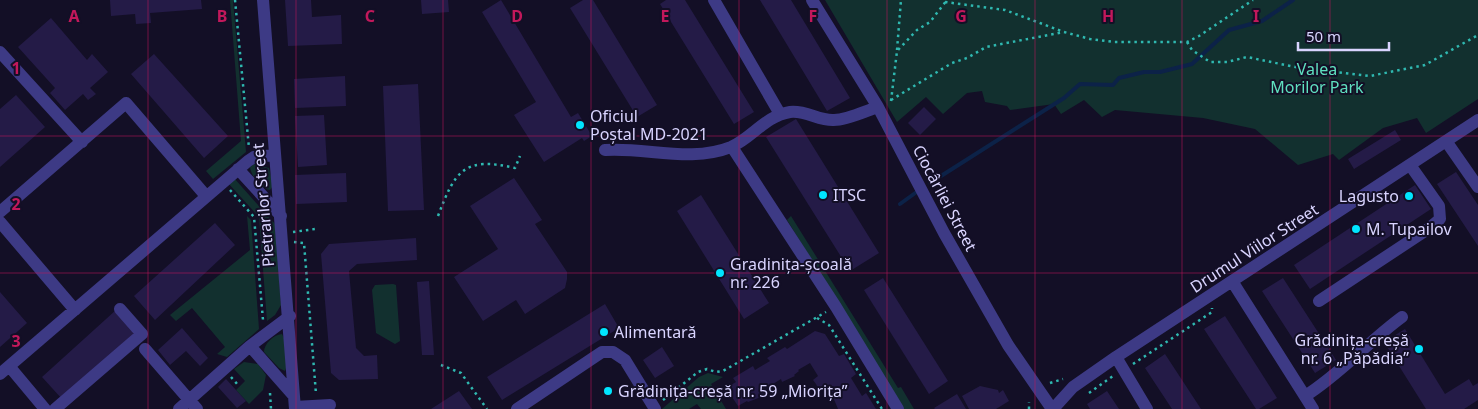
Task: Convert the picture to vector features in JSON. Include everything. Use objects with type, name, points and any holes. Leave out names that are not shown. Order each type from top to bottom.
[{"type":"street","name":"Pietrarilor Street","points":[[263,0],[290,316],[295,404]]},
{"type":"street","points":[[714,0],[780,114]]},
{"type":"street","name":"Ciocârliei Street","points":[[812,0],[888,124],[944,233],[1008,345],[1052,409]]},
{"type":"street","points":[[0,52],[82,142]]},
{"type":"street","points":[[0,212],[126,103],[206,196]]},
{"type":"street","points":[[605,150],[627,148],[653,153],[705,153],[732,147],[780,114],[792,112],[808,113],[835,120],[878,107]]},
{"type":"street","name":"Drumul Viilor Street","points":[[1052,409],[1073,386],[1478,120]]},
{"type":"street","points":[[1446,141],[1478,187]]},
{"type":"street","points":[[732,147],[836,307],[898,409]]},
{"type":"street","points":[[45,409],[5,370],[238,169],[250,160],[275,155]]},
{"type":"street","points":[[1319,301],[1428,229],[1440,219],[1439,206],[1410,165]]},
{"type":"street","points":[[238,169],[281,216]]},
{"type":"street","points":[[0,222],[75,310]]},
{"type":"street","points":[[1232,281],[1313,409]]},
{"type":"street","points":[[55,409],[142,334],[120,308]]},
{"type":"street","points":[[179,409],[194,404],[250,346],[290,316]]},
{"type":"street","points":[[1305,396],[1324,384],[1377,335],[1402,317]]},
{"type":"street","points":[[250,346],[295,404],[323,406]]},
{"type":"street","points":[[145,349],[194,404]]},
{"type":"street","points":[[517,409],[602,352],[619,354],[625,360],[654,408]]},
{"type":"street","points":[[1116,357],[1147,409]]},
{"type":"path","points":[[235,0],[250,160]]},
{"type":"path","points":[[888,124],[901,0]]},
{"type":"path","points":[[897,51],[917,30],[930,22],[946,1],[1006,10],[1090,40],[1114,42],[1187,42],[1206,32],[1253,0]]},
{"type":"path","points":[[891,100],[952,62],[967,58],[986,47],[1064,32]]},
{"type":"path","points":[[1187,42],[1194,52],[1208,61],[1227,62],[1246,58],[1300,68],[1370,76],[1425,65],[1478,35]]},
{"type":"path","points":[[438,216],[449,188],[462,171],[477,163],[493,163],[515,168],[520,156]]},
{"type":"path","points":[[223,182],[254,217],[264,334]]},
{"type":"path","points":[[292,233],[315,229]]},
{"type":"path","points":[[293,241],[304,243],[323,406]]},
{"type":"path","points":[[1087,394],[1212,312],[1211,308],[1219,303]]},
{"type":"path","points":[[654,408],[698,372],[706,369],[716,372],[723,371],[836,307]]},
{"type":"path","points":[[817,318],[828,325],[882,409]]},
{"type":"path","points":[[441,365],[461,373],[487,409]]},
{"type":"path","points":[[1047,383],[1056,382],[1067,377]]},
{"type":"path","points":[[270,393],[271,409]]},
{"type":"path","points":[[1029,402],[1029,409]]},
{"type":"green space","points":[[230,0],[233,0],[246,152],[213,179],[206,171],[241,141]]},
{"type":"green space","name":"Valea Morilor Park","points":[[825,0],[1478,0],[1478,99],[1426,133],[1417,118],[1383,128],[1339,160],[1333,154],[1298,165],[1255,129],[1203,118],[1115,110],[1102,117],[1084,100],[1061,114],[1054,104],[1010,110],[1007,106],[985,102],[982,91],[967,93],[943,114],[926,97],[897,122]]},
{"type":"green space","points":[[254,164],[269,168],[273,186],[270,190],[260,185],[254,178],[250,167]]},
{"type":"green space","points":[[234,178],[275,224],[281,305],[275,315],[267,321],[259,217],[228,183]]},
{"type":"green space","points":[[247,216],[251,220],[259,329],[227,357],[217,354],[225,347],[192,308],[176,321],[170,315],[250,250]]},
{"type":"green space","points":[[791,216],[898,388],[901,387],[914,409],[904,409],[787,220]]},
{"type":"green space","points":[[375,285],[396,285],[400,341],[395,344],[376,333],[372,290]]},
{"type":"green space","points":[[282,334],[287,366],[285,371],[279,368],[264,352],[270,340]]},
{"type":"green space","points":[[244,362],[258,364],[266,375],[263,390],[249,404],[236,390],[245,381],[234,369]]},
{"type":"green space","points":[[708,373],[723,377],[711,384],[726,409],[701,409],[697,404],[689,409],[662,409],[699,377]]},
{"type":"building","points":[[110,0],[201,0],[202,9],[150,13],[151,23],[136,24],[135,14],[111,16]]},
{"type":"building","points":[[285,0],[311,0],[312,17],[341,15],[342,44],[288,46]]},
{"type":"building","points":[[421,0],[448,0],[449,12],[422,14]]},
{"type":"building","points":[[501,0],[571,117],[578,113],[592,136],[584,141],[582,138],[544,162],[514,115],[536,102],[482,12]]},
{"type":"building","points":[[583,0],[593,0],[657,105],[637,117],[570,8]]},
{"type":"building","points":[[666,0],[685,0],[754,112],[734,124],[660,4]]},
{"type":"building","points":[[760,0],[791,0],[850,98],[827,111]]},
{"type":"building","points":[[51,18],[87,60],[92,54],[108,72],[90,88],[96,94],[88,100],[83,94],[65,110],[50,93],[55,88],[18,47]]},
{"type":"building","points":[[154,54],[228,136],[204,158],[131,74]]},
{"type":"building","points":[[345,76],[346,106],[295,108],[294,79]]},
{"type":"building","points":[[418,84],[424,210],[388,211],[383,86]]},
{"type":"building","points":[[16,95],[45,127],[0,167],[0,109]]},
{"type":"building","points":[[924,107],[936,119],[920,135],[908,123]]},
{"type":"building","points":[[324,115],[327,165],[298,167],[295,116]]},
{"type":"building","name":"ITSC","points":[[796,119],[879,253],[850,271],[766,137]]},
{"type":"building","points":[[1395,130],[1401,140],[1354,169],[1348,159]]},
{"type":"building","points":[[1456,172],[1478,205],[1478,246],[1437,184]]},
{"type":"building","points":[[346,173],[347,202],[296,204],[295,175]]},
{"type":"building","points":[[514,178],[542,220],[535,224],[567,272],[567,279],[565,288],[525,314],[516,300],[483,321],[454,277],[498,249],[470,206]]},
{"type":"building","points":[[1415,185],[1431,209],[1310,289],[1294,265]]},
{"type":"building","points":[[701,195],[769,303],[744,319],[677,211]]},
{"type":"building","points":[[215,223],[235,245],[155,320],[134,296]]},
{"type":"building","points":[[416,238],[417,260],[357,264],[349,271],[356,348],[364,356],[377,355],[378,379],[339,380],[331,373],[321,254],[329,244]]},
{"type":"building","points":[[883,278],[948,381],[929,394],[864,290]]},
{"type":"building","points":[[1283,278],[1336,360],[1315,373],[1262,291]]},
{"type":"building","points":[[429,281],[434,355],[422,355],[417,282]]},
{"type":"building","points":[[0,292],[27,323],[0,347]]},
{"type":"building","points":[[605,304],[619,328],[502,400],[487,377]]},
{"type":"building","points":[[116,310],[137,332],[62,399],[42,377]]},
{"type":"building","points":[[1225,316],[1277,398],[1259,409],[1256,409],[1204,329]]},
{"type":"building","points":[[182,328],[208,358],[200,366],[186,351],[170,365],[158,350]]},
{"type":"building","points":[[1405,329],[1445,394],[1469,379],[1473,386],[1478,383],[1478,400],[1464,409],[1426,409],[1384,342]]},
{"type":"building","points":[[815,331],[825,334],[839,356],[844,354],[856,374],[851,378],[862,396],[866,393],[876,409],[838,409],[828,385],[818,388],[813,380],[818,376],[810,363],[798,370],[795,376],[782,382],[781,379],[765,389],[766,392],[761,397],[738,406],[726,388],[736,382],[733,378],[753,366],[755,370],[770,361],[767,358],[785,347],[787,349]]},
{"type":"building","points":[[662,347],[674,366],[655,378],[643,360]]},
{"type":"building","points":[[1165,354],[1201,409],[1172,409],[1145,368]]},
{"type":"building","points":[[226,379],[246,401],[237,408],[218,387]]},
{"type":"building","points":[[980,386],[998,390],[999,393],[1003,390],[1009,401],[996,409],[969,409],[962,396]]},
{"type":"building","points":[[459,391],[472,409],[431,409]]},
{"type":"building","points":[[1107,391],[1119,409],[1090,409],[1087,404]]},
{"type":"building","points":[[957,394],[966,409],[934,408]]},
{"type":"waterway","points":[[930,183],[1064,98],[1080,84],[1113,85],[1119,78],[1144,72],[1160,72],[1192,64],[1229,30],[1262,21],[1293,0]]},
{"type":"waterway","points":[[900,204],[918,191]]},
{"type":"place","name":"Oficiul Poștal MD-2021","points":[[580,125]]},
{"type":"place","name":"ITSC","points":[[823,195]]},
{"type":"place","name":"Lagusto","points":[[1409,196]]},
{"type":"place","name":"M. Tupailov","points":[[1356,229]]},
{"type":"place","name":"Gradinița-școală nr. 226","points":[[720,273]]},
{"type":"place","name":"Alimentară","points":[[604,332]]},
{"type":"place","name":"Grădinița-creșă nr. 6 „Păpădia”","points":[[1419,349]]},
{"type":"place","name":"Grădinița-creșă nr. 59 „Miorița”","points":[[608,391]]}]
